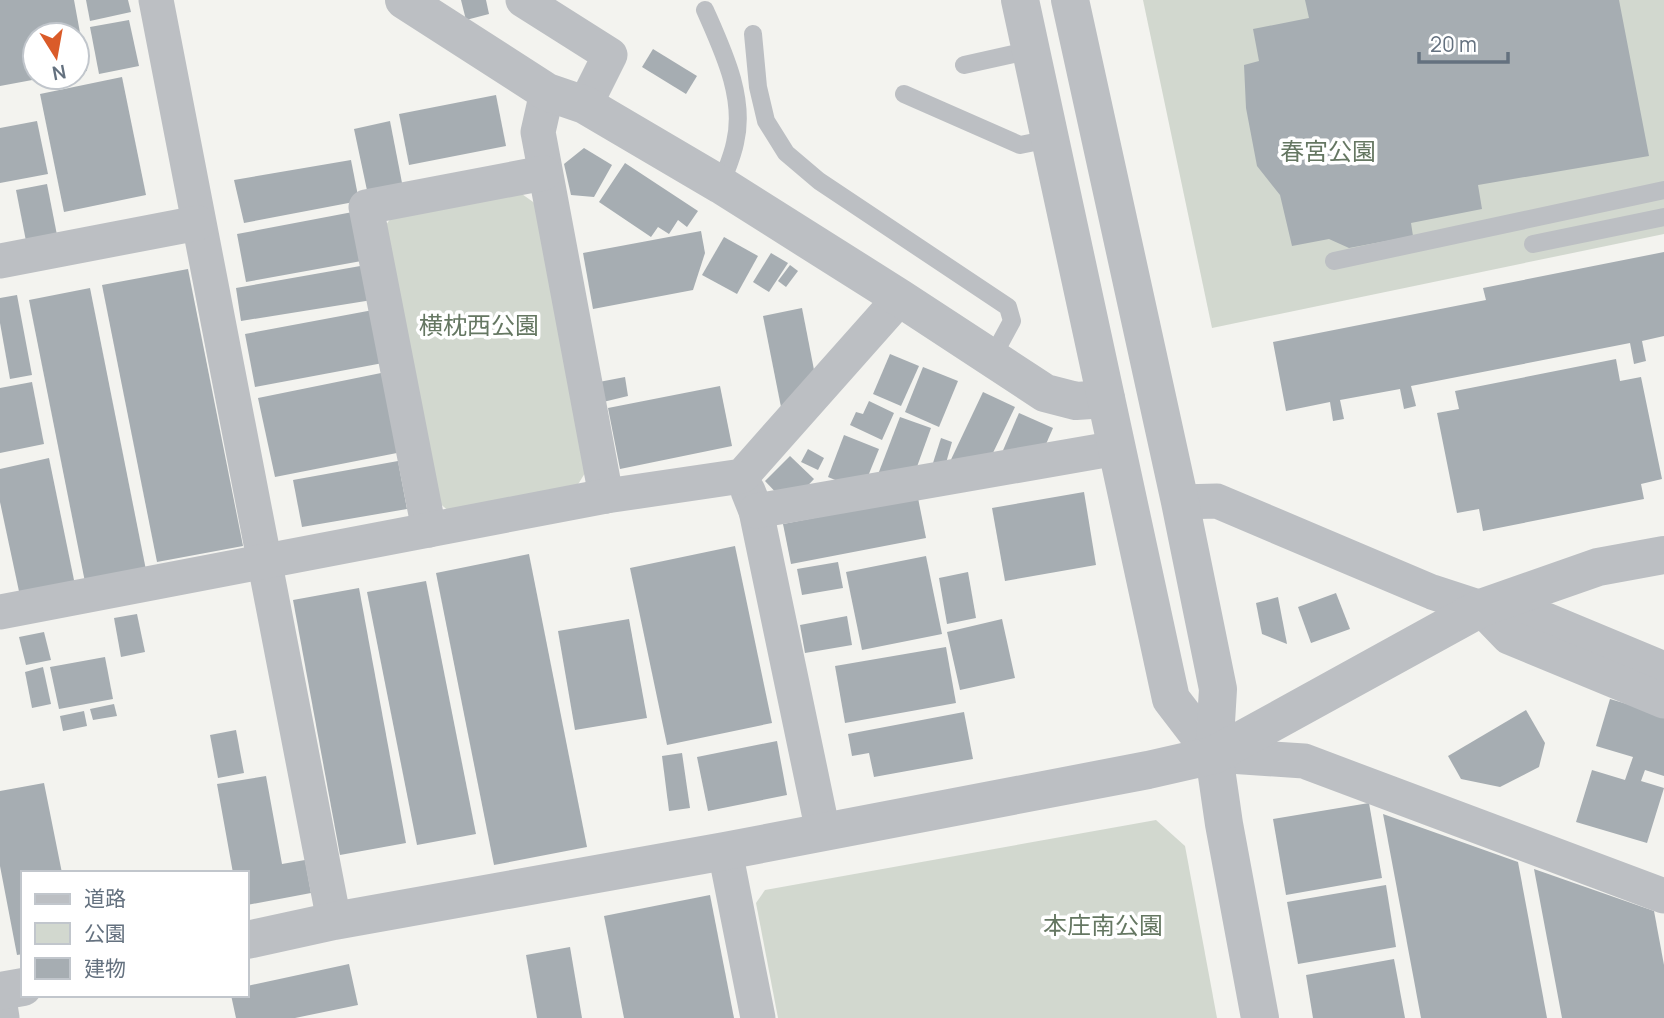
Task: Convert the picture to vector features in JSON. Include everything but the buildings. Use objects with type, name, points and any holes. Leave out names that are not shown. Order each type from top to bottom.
[{"type":"street","points":[[156,0],[334,922]]},
{"type":"street","points":[[523,0],[610,55],[585,105]]},
{"type":"street","points":[[1020,0],[1171,699],[1214,755],[1304,761],[1664,895]]},
{"type":"street","points":[[1070,0],[1180,502],[1218,689],[1214,755],[1260,1018]]},
{"type":"street","points":[[410,2],[547,92],[585,105],[721,186],[1045,393],[1076,401],[1106,399]]},
{"type":"street","points":[[547,92],[538,132],[606,496]]},
{"type":"street","points":[[429,530],[366,207],[544,173]]},
{"type":"street","points":[[0,261],[198,223]]},
{"type":"street","points":[[0,612],[606,496],[742,476],[900,298]]},
{"type":"street","points":[[756,511],[1117,448]]},
{"type":"street","points":[[742,476],[756,511],[823,832]]},
{"type":"street","points":[[1180,502],[1217,501],[1432,592],[1481,608],[1546,621],[1664,669]]},
{"type":"street","points":[[248,940],[725,851],[1214,755],[1481,608],[1598,567],[1664,555]]},
{"type":"street","points":[[1481,608],[1509,637],[1664,701]]},
{"type":"street","points":[[725,851],[758,1018]]},
{"type":"street","points":[[0,992],[21,987]]},
{"type":"street","points":[[0,1005],[2,1018]]},
{"type":"lane","points":[[705,10],[729,64],[737,103],[736,142],[721,186]]},
{"type":"lane","points":[[753,34],[758,87],[766,121],[786,153],[819,181],[1008,307],[1012,321],[992,358]]},
{"type":"lane","points":[[964,65],[1031,50]]},
{"type":"lane","points":[[904,94],[1020,145],[1050,139]]},
{"type":"lane","points":[[1334,261],[1664,190]]},
{"type":"lane","points":[[1533,244],[1664,217]]},
{"type":"green space","name":"春宮公園","points":[[1143,0],[1664,0],[1664,234],[1212,328]]},
{"type":"green space","name":"横枕西公園","points":[[512,187],[536,204],[587,470],[575,489],[450,512],[432,497],[381,232],[398,208]]},
{"type":"green space","name":"本庄南公園","points":[[1156,820],[1185,846],[1217,1018],[778,1018],[756,903],[765,890]]}]
